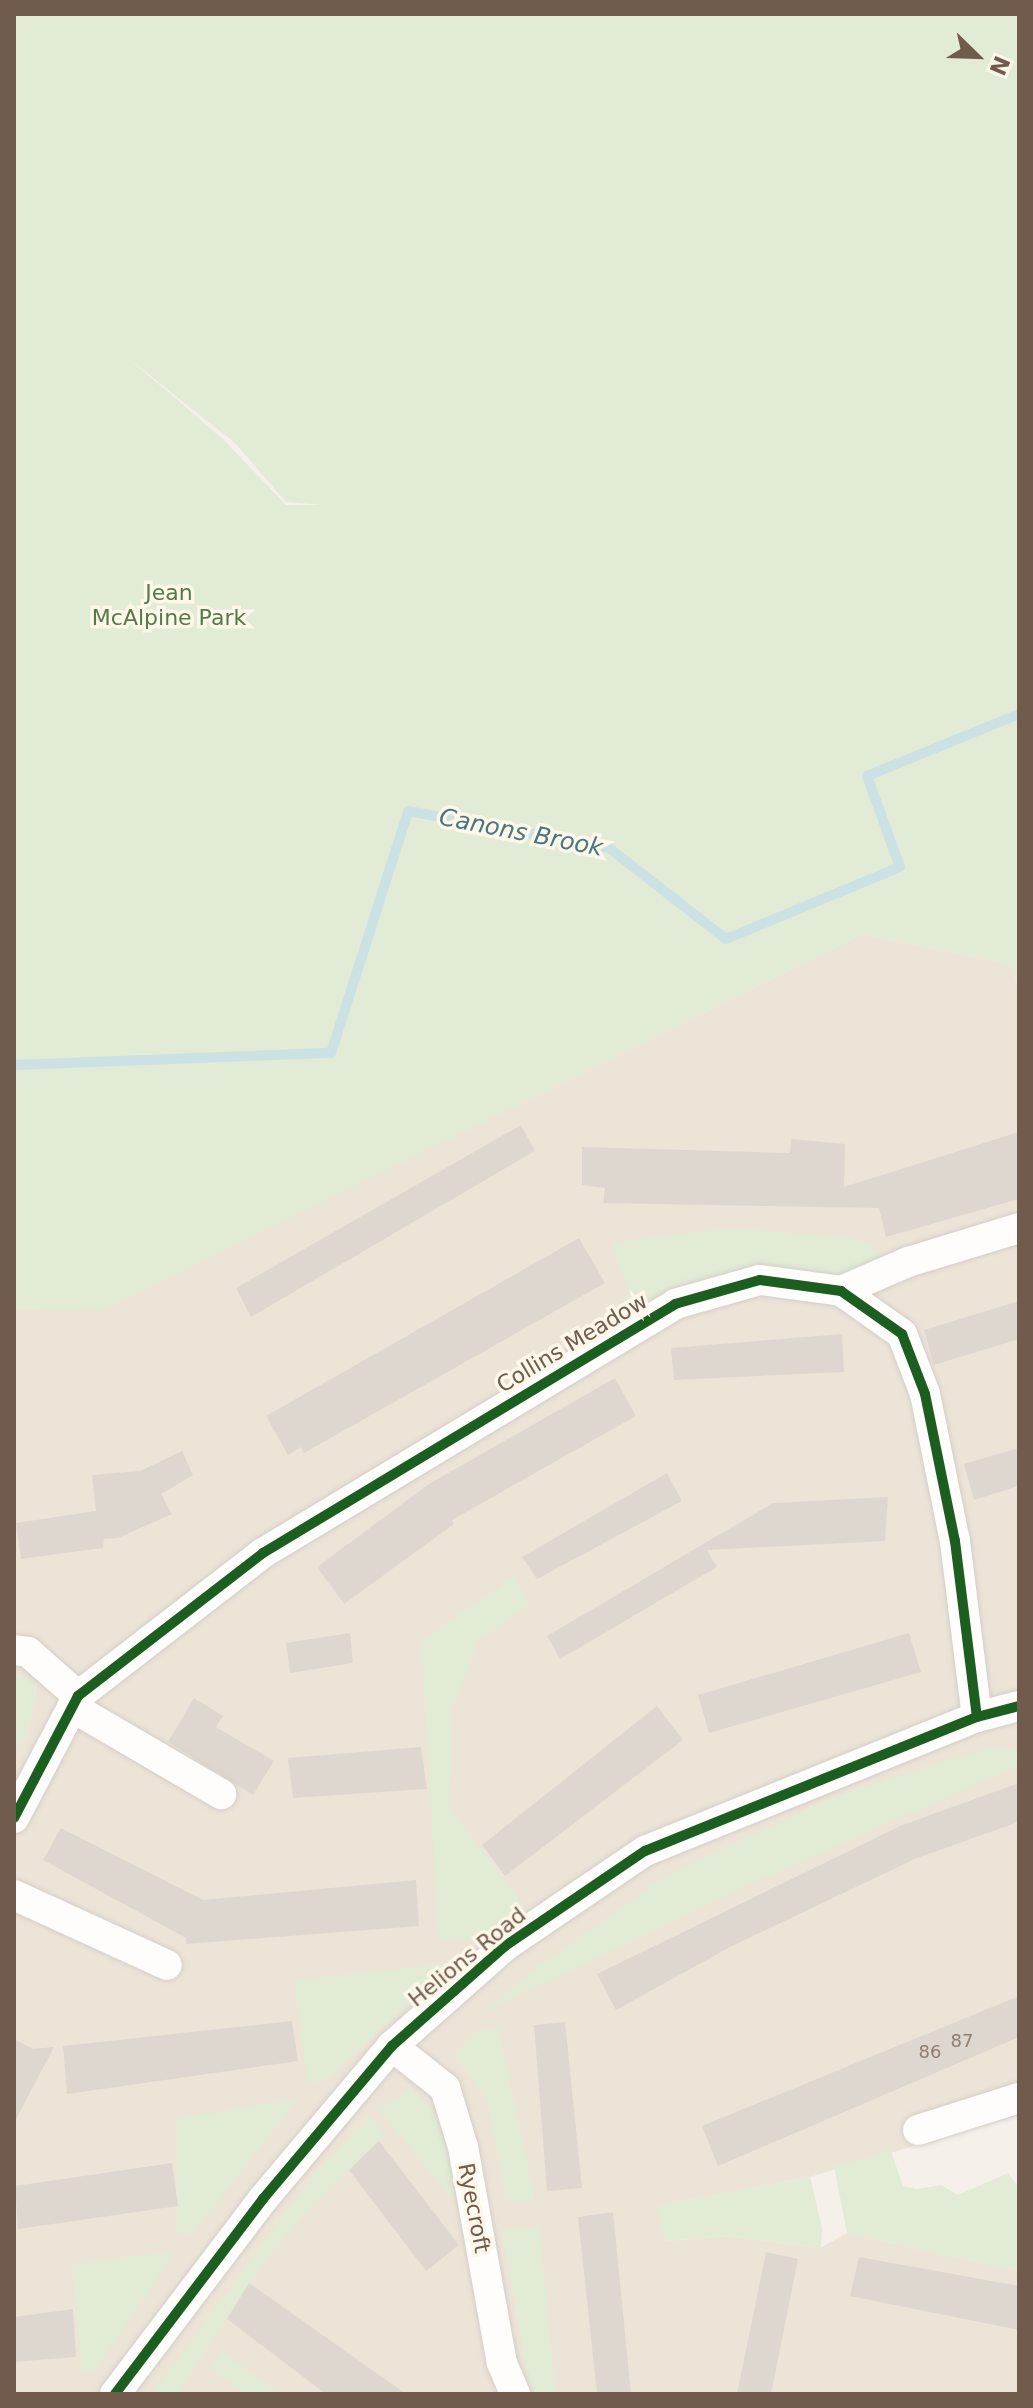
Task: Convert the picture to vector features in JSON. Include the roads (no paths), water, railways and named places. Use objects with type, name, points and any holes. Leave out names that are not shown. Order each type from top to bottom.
[{"type":"street","points":[[841,1291],[908,1262],[1019,1228]]},
{"type":"street","name":"Collins Meadow","points":[[14,1818],[75,1701],[263,1553],[675,1304],[760,1280],[841,1291],[902,1334],[925,1394],[955,1541],[977,1717]]},
{"type":"street","points":[[14,1650],[28,1652],[75,1701],[221,1794]]},
{"type":"street","name":"Helions Road","points":[[115,2394],[263,2199],[392,2046],[505,1946],[645,1851],[977,1717],[1019,1706]]},
{"type":"street","points":[[14,1895],[167,1965]]},
{"type":"street","name":"Ryecroft","points":[[392,2046],[445,2088],[463,2147],[502,2363],[515,2394]]},
{"type":"street","points":[[918,2130],[1019,2098]]},
{"type":"waterway","name":"Canons Brook","points":[[14,1065],[331,1053],[408,811],[609,848],[726,939],[900,867],[867,776],[1019,714]]},
{"type":"park label","name":"Jean McAlpine Park","points":[[169,604]]}]
